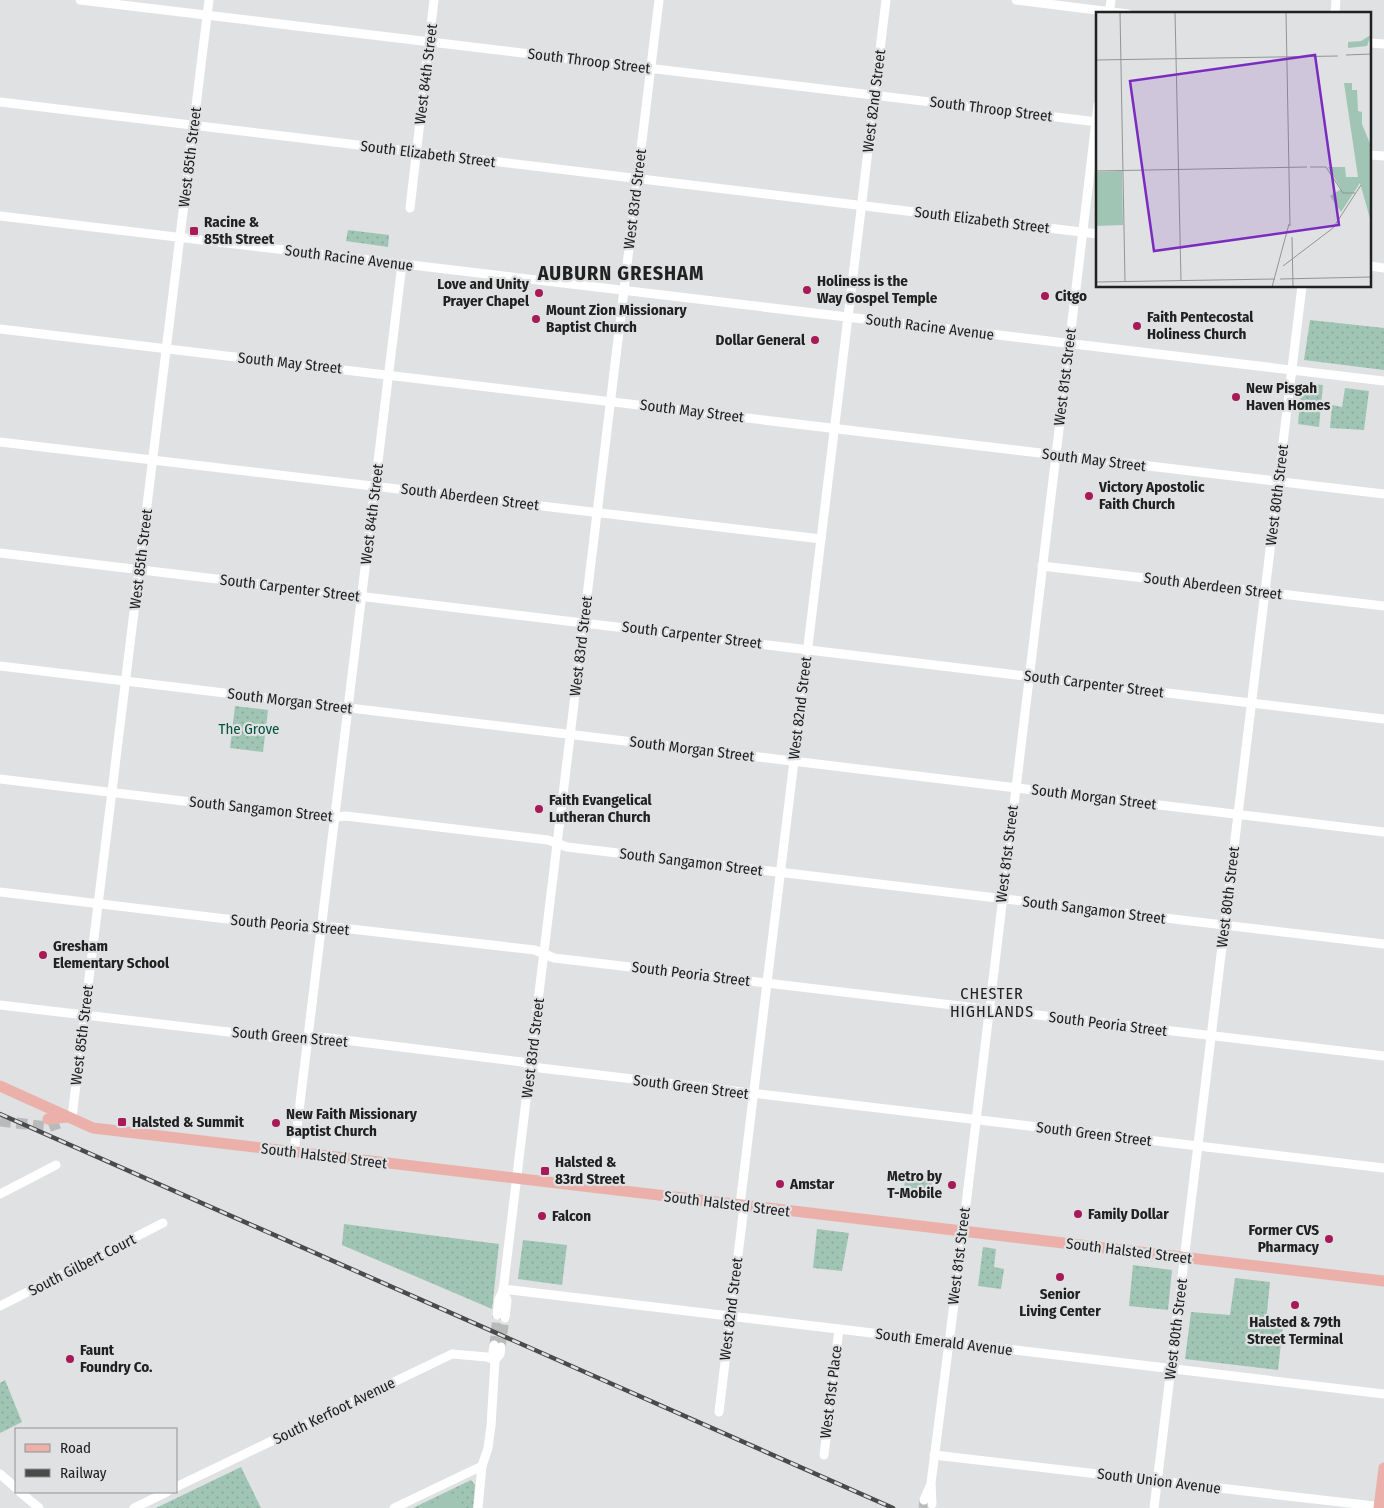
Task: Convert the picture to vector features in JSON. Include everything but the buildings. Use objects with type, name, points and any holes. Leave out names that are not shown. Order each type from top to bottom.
[{"type":"main road","name":"South Halsted Street","points":[[0,1086],[93,1128],[1384,1282]]},
{"type":"main road","points":[[48,1119],[72,1117]]},
{"type":"main road","points":[[59,1123],[72,1117]]},
{"type":"main road","points":[[1381,1507],[1384,1468]]},
{"type":"street","name":"South Throop Street","points":[[80,0],[1096,122]]},
{"type":"street","name":"West 85th Street","points":[[72,1117],[209,0]]},
{"type":"street","name":"West 84th Street","points":[[410,208],[434,0]]},
{"type":"street","name":"West 83rd Street","points":[[501,1316],[499,1299],[503,1290],[517,1179],[659,0]]},
{"type":"street","name":"West 82nd Street","points":[[719,1412],[780,873],[886,0]]},
{"type":"street","points":[[1016,0],[1102,12]]},
{"type":"street","name":"South Elizabeth Street","points":[[0,102],[1096,234]]},
{"type":"street","name":"West 81st Street","points":[[928,1502],[949,1343],[1096,130]]},
{"type":"street","name":"South Racine Avenue","points":[[0,216],[1384,381]]},
{"type":"street","name":"West 84th Street","points":[[294,1152],[402,264]]},
{"type":"street","name":"West 80th Street","points":[[1154,1508],[1302,288]]},
{"type":"street","name":"South May Street","points":[[0,328],[167,350],[389,374],[1384,494]]},
{"type":"street","name":"South Aberdeen Street","points":[[0,442],[821,539]]},
{"type":"street","name":"South Carpenter Street","points":[[0,553],[1384,719]]},
{"type":"street","name":"South Aberdeen Street","points":[[1042,566],[1384,606]]},
{"type":"street","name":"South Morgan Street","points":[[0,666],[1384,832]]},
{"type":"street","name":"South Sangamon Street","points":[[0,779],[324,818],[346,816],[548,840],[567,847],[1384,944]]},
{"type":"street","name":"South Peoria Street","points":[[0,892],[310,929],[333,927],[535,950],[554,958],[1384,1056]]},
{"type":"street","name":"South Green Street","points":[[0,1005],[296,1040],[320,1037],[522,1062],[540,1068],[1384,1168]]},
{"type":"street","points":[[0,1194],[56,1165]]},
{"type":"street","name":"South Gilbert Court","points":[[0,1306],[163,1223]]},
{"type":"street","name":"South Emerald Avenue","points":[[503,1290],[1384,1394]]},
{"type":"street","name":"West 81st Place","points":[[824,1455],[839,1329]]},
{"type":"street","points":[[478,1508],[482,1466],[488,1448],[491,1426],[495,1360],[493,1352],[497,1346]]},
{"type":"street","name":"South Kerfoot Avenue","points":[[178,1486],[452,1354],[487,1357],[495,1360]]},
{"type":"street","name":"South Union Avenue","points":[[934,1454],[1381,1507]]},
{"type":"street","points":[[394,1508],[482,1466]]},
{"type":"street","points":[[0,1474],[15,1487]]},
{"type":"street","points":[[21,1493],[39,1508]]},
{"type":"street","points":[[134,1508],[165,1493]]},
{"type":"green space","points":[[348,230],[389,235],[388,247],[346,241]]},
{"type":"green space","points":[[1310,320],[1384,328],[1384,370],[1304,360]]},
{"type":"green space","points":[[1302,383],[1323,385],[1319,427],[1298,424]]},
{"type":"green space","points":[[1345,388],[1369,391],[1364,430],[1330,428],[1332,405],[1342,407]]},
{"type":"green space","name":"The Grove","points":[[235,706],[268,710],[263,752],[230,748]]},
{"type":"green space","points":[[906,1171],[933,1174],[931,1192],[904,1189]]},
{"type":"green space","points":[[344,1224],[499,1244],[492,1309],[342,1245]]},
{"type":"green space","points":[[817,1229],[849,1233],[842,1271],[813,1268]]},
{"type":"green space","points":[[523,1240],[567,1245],[562,1285],[518,1279]]},
{"type":"green space","points":[[983,1247],[996,1249],[994,1267],[1004,1269],[1001,1289],[978,1286]]},
{"type":"green space","points":[[1133,1265],[1172,1270],[1168,1310],[1129,1306]]},
{"type":"green space","points":[[1235,1278],[1270,1282],[1266,1322],[1283,1325],[1278,1370],[1185,1359],[1191,1312],[1230,1315]]},
{"type":"green space","points":[[5,1380],[22,1422],[0,1433],[0,1383]]},
{"type":"green space","points":[[241,1467],[261,1508],[156,1508]]},
{"type":"green space","points":[[471,1480],[475,1485],[473,1508],[413,1508]]},
{"type":"green space","points":[[456,1493],[461,1508],[420,1508]]},
{"type":"tunnel","points":[[0,1121],[48,1127],[59,1123]]},
{"type":"tunnel","points":[[494,1345],[497,1315]]},
{"type":"tunnel","points":[[501,1347],[505,1318]]},
{"type":"tunnel","points":[[923,1508],[924,1500]]},
{"type":"railway","points":[[0,1114],[893,1508]]},
{"type":"place","name":"Racine & 85th Street","points":[[194,231]]},
{"type":"place","name":"Holiness is the Way Gospel Temple","points":[[807,290]]},
{"type":"place","name":"Love and Unity Prayer Chapel","points":[[539,293]]},
{"type":"place","name":"Citgo","points":[[1045,296]]},
{"type":"place","name":"Mount Zion Missionary Baptist Church","points":[[536,319]]},
{"type":"place","name":"Faith Pentecostal Holiness Church","points":[[1137,326]]},
{"type":"place","name":"Dollar General","points":[[815,340]]},
{"type":"place","name":"New Pisgah Haven Homes","points":[[1236,397]]},
{"type":"place","name":"Victory Apostolic Faith Church","points":[[1089,496]]},
{"type":"place","name":"Faith Evangelical Lutheran Church","points":[[539,809]]},
{"type":"place","name":"Gresham Elementary School","points":[[43,955]]},
{"type":"place","name":"Halsted & Summit","points":[[122,1122]]},
{"type":"place","name":"New Faith Missionary Baptist Church","points":[[276,1123]]},
{"type":"place","name":"Halsted & 83rd Street","points":[[545,1171]]},
{"type":"place","name":"Amstar","points":[[780,1184]]},
{"type":"place","name":"Metro by T-Mobile","points":[[952,1185]]},
{"type":"place","name":"Family Dollar","points":[[1078,1214]]},
{"type":"place","name":"Falcon","points":[[542,1216]]},
{"type":"place","name":"Former CVS Pharmacy","points":[[1329,1239]]},
{"type":"place","name":"Senior Living Center","points":[[1060,1277]]},
{"type":"place","name":"Halsted & 79th Street Terminal","points":[[1295,1305]]},
{"type":"place","name":"Faunt Foundry Co.","points":[[70,1359]]},
{"type":"district","name":"AUBURN GRESHAM","points":[[621,273]]},
{"type":"district","name":"CHESTER HIGHLANDS","points":[[992,1002]]}]
